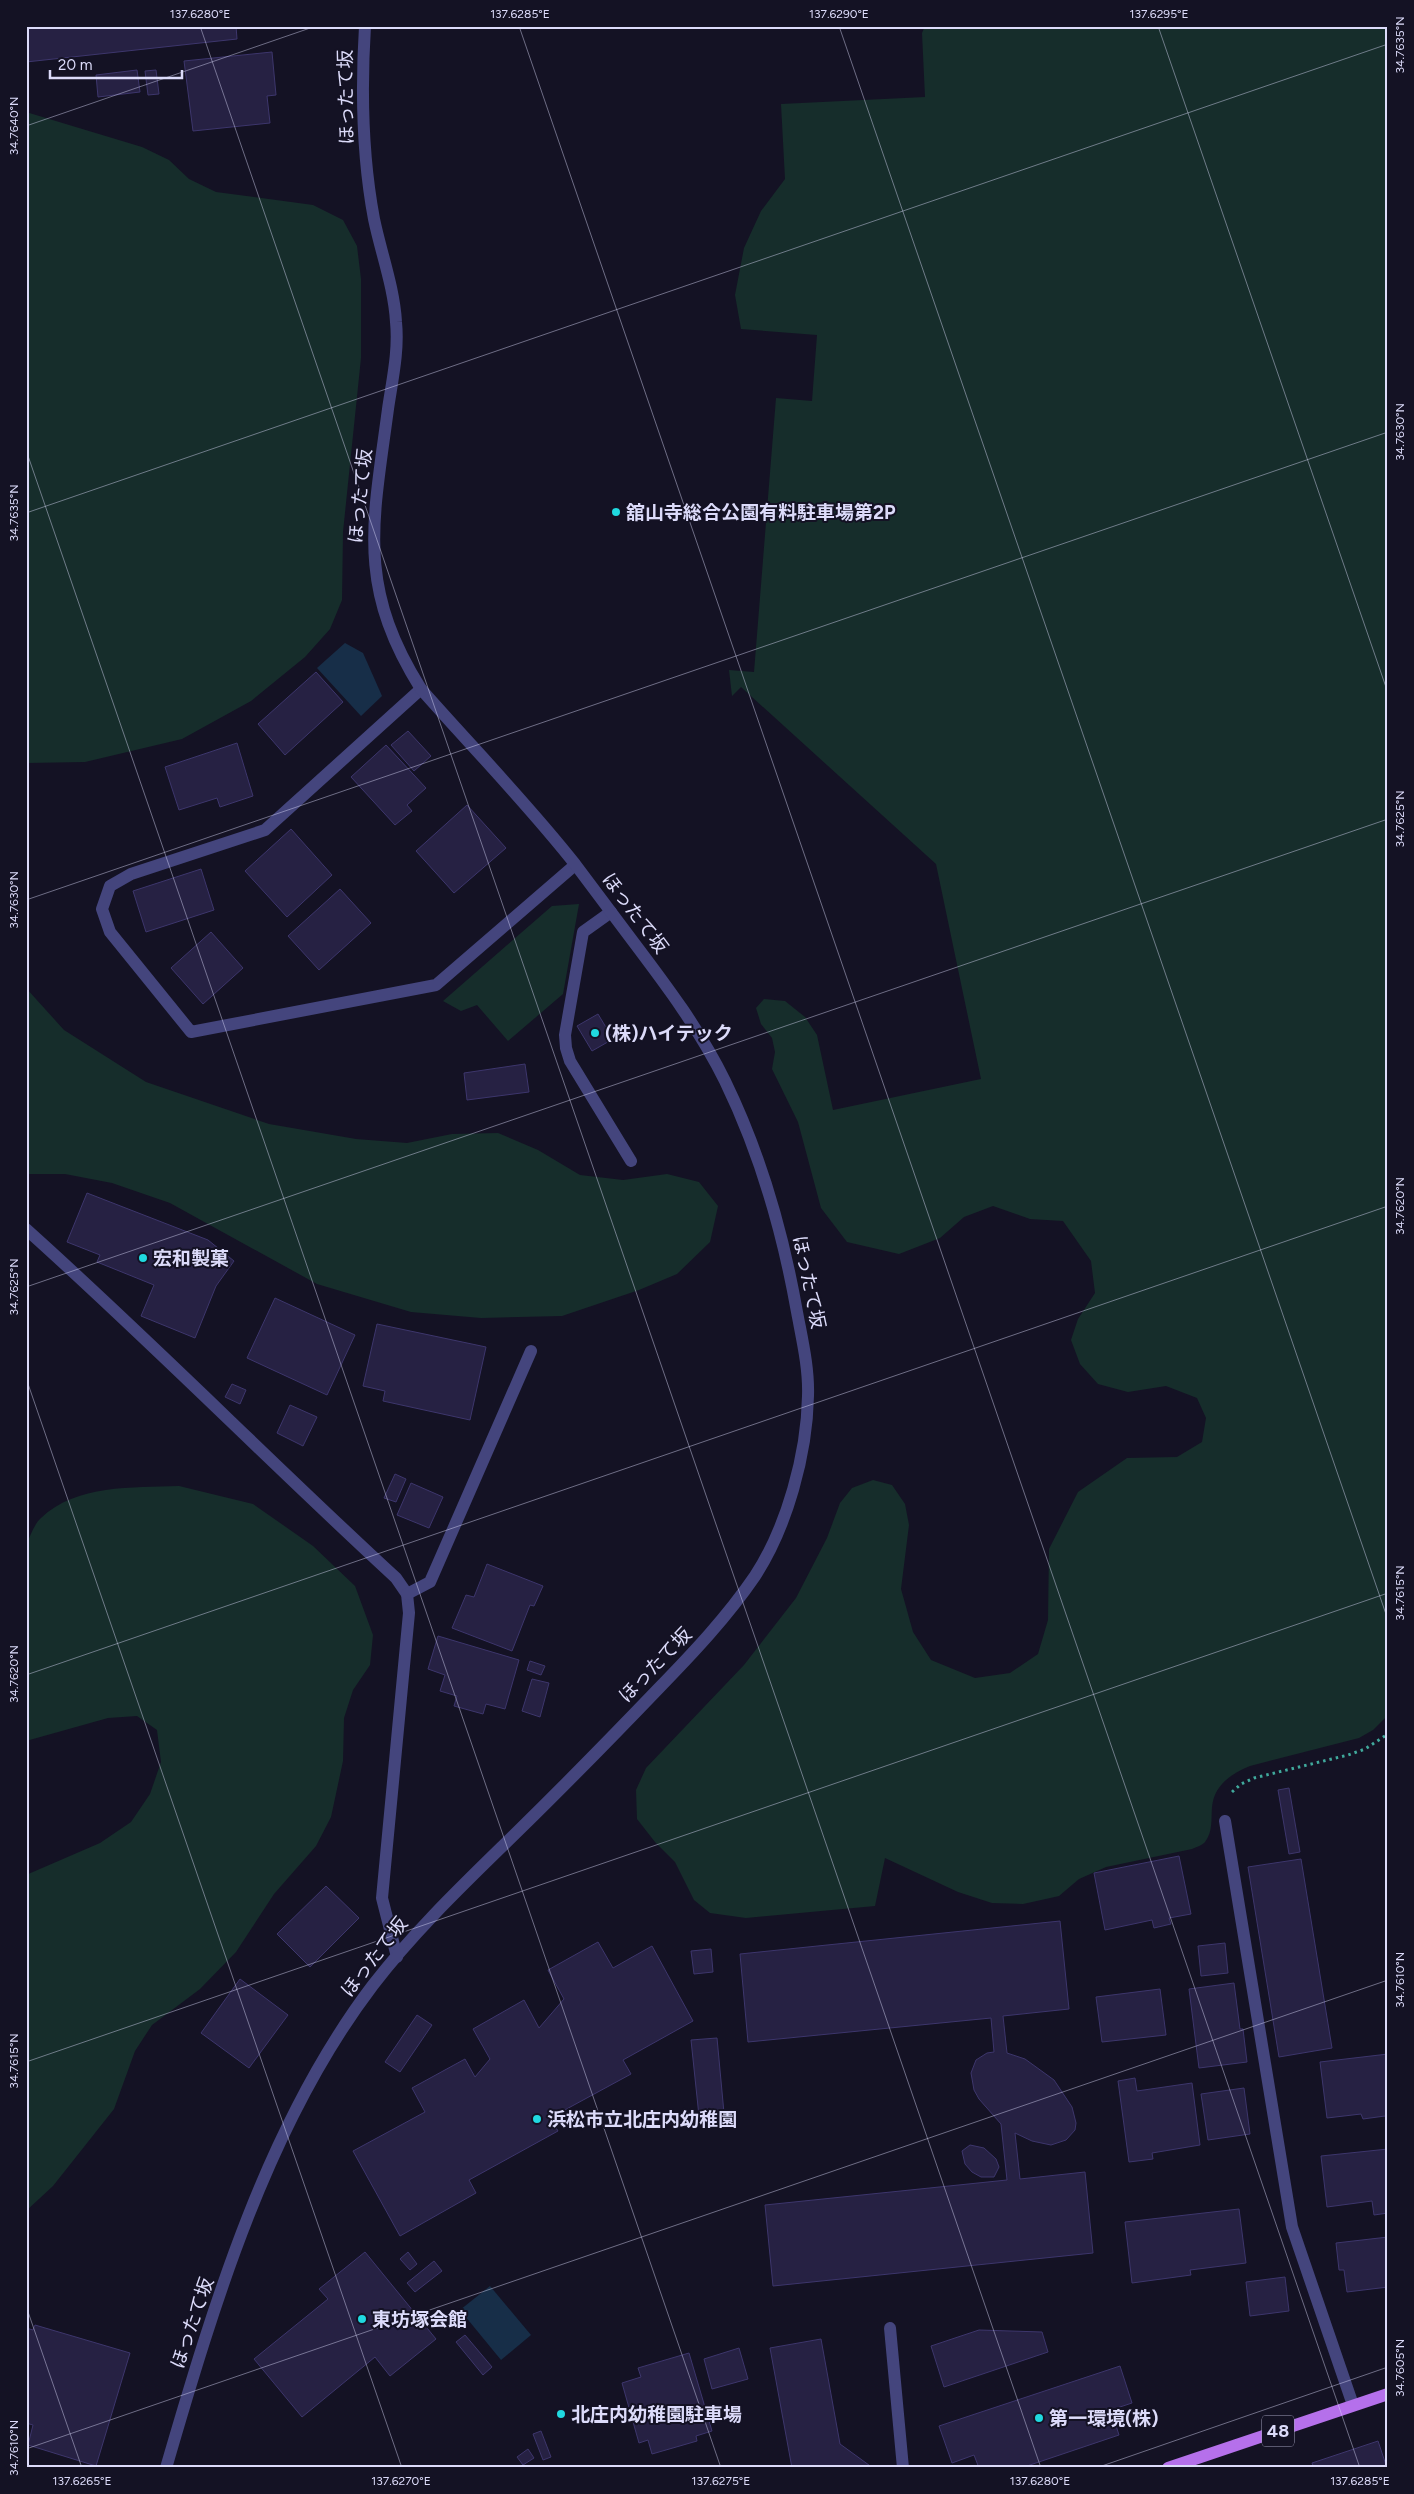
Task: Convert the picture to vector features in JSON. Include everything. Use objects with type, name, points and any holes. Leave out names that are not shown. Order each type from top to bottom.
[{"type":"main road","name":"48","points":[[1168,2468],[1353,2405],[1387,2396]]},
{"type":"street","name":"ほったて坂","points":[[166,2468],[204,2340],[282,2136],[323,2058],[372,1986],[428,1919],[592,1759],[709,1635],[757,1573],[783,1522],[801,1457],[808,1394],[794,1294],[774,1210],[726,1084],[703,1040],[680,1004],[575,864],[421,689],[401,658],[387,624],[377,588],[373,550],[374,514],[395,360],[397,323],[391,288],[374,218],[368,179],[362,102],[365,26]]},
{"type":"street","points":[[421,689],[265,830],[131,874],[110,886],[102,909],[110,932],[191,1032],[436,986],[575,864]]},
{"type":"street","points":[[611,912],[583,932],[565,1035],[566,1048],[570,1061],[631,1161]]},
{"type":"street","points":[[26,1229],[117,1310],[293,1484],[396,1578],[407,1594],[409,1613],[382,1898],[397,1957]]},
{"type":"street","points":[[407,1594],[430,1582],[531,1351]]},
{"type":"street","points":[[1225,1821],[1291,2219],[1353,2405]]},
{"type":"street","points":[[890,2328],[903,2468]]},
{"type":"path","points":[[1225,1821],[1225,1807],[1231,1793],[1241,1784],[1356,1752],[1373,1745],[1388,1734]]},
{"type":"green space","points":[[925,26],[1388,26],[1388,1715],[1373,1730],[1359,1738],[1250,1766],[1231,1776],[1216,1792],[1213,1799],[1208,1838],[1201,1845],[1192,1849],[1106,1867],[1079,1879],[1059,1896],[1023,1904],[992,1903],[958,1892],[885,1858],[875,1906],[746,1918],[710,1913],[694,1900],[675,1862],[655,1842],[637,1819],[636,1790],[646,1768],[744,1665],[796,1598],[827,1538],[840,1503],[852,1488],[873,1480],[892,1485],[905,1504],[909,1525],[901,1589],[913,1632],[931,1660],[975,1678],[1010,1673],[1038,1654],[1048,1620],[1049,1549],[1078,1492],[1127,1458],[1177,1457],[1202,1442],[1206,1418],[1197,1398],[1166,1386],[1128,1392],[1098,1384],[1080,1364],[1071,1340],[1078,1319],[1095,1293],[1091,1261],[1063,1221],[1030,1219],[993,1206],[964,1217],[940,1238],[899,1254],[847,1242],[821,1208],[798,1122],[772,1069],[775,1052],[772,1038],[761,1024],[756,1008],[764,999],[785,1001],[805,1017],[817,1035],[833,1110],[981,1079],[936,864],[741,687],[732,696],[729,670],[754,672],[776,398],[812,401],[817,335],[741,329],[735,295],[744,248],[761,211],[785,179],[781,104],[925,97],[922,33]]},
{"type":"green space","points":[[26,112],[142,147],[169,160],[189,179],[216,192],[313,205],[343,220],[357,246],[361,279],[361,358],[343,532],[342,600],[330,629],[305,657],[251,701],[182,739],[85,762],[26,763]]},
{"type":"green space","points":[[579,904],[563,994],[508,1041],[477,1005],[461,1011],[443,1001],[552,906]]},
{"type":"green space","points":[[26,988],[64,1030],[146,1082],[269,1124],[356,1139],[407,1143],[452,1134],[498,1133],[538,1150],[580,1175],[623,1180],[667,1174],[699,1182],[718,1206],[710,1242],[677,1274],[639,1290],[562,1316],[481,1318],[411,1312],[317,1284],[170,1203],[112,1183],[65,1174],[26,1174]]},
{"type":"green space","points":[[179,1486],[253,1504],[313,1546],[355,1586],[373,1635],[370,1665],[353,1690],[344,1718],[343,1761],[331,1817],[316,1846],[274,1894],[236,1952],[200,1989],[152,2025],[135,2051],[114,2109],[53,2186],[26,2211],[26,1875],[100,1843],[131,1822],[150,1794],[161,1762],[157,1730],[137,1716],[108,1718],[26,1741],[26,1545],[34,1527],[41,1518],[55,1507],[71,1499],[88,1493],[106,1490]]},
{"type":"water","points":[[345,643],[363,653],[382,696],[361,716],[317,668]]},
{"type":"water","points":[[490,2286],[531,2335],[501,2360],[460,2310]]},
{"type":"building","points":[[26,26],[236,26],[237,39],[26,62]]},
{"type":"building","points":[[272,52],[276,95],[267,96],[270,123],[193,131],[184,61]]},
{"type":"building","points":[[137,70],[140,92],[98,97],[96,75]]},
{"type":"building","points":[[156,70],[159,94],[148,95],[145,71]]},
{"type":"building","points":[[316,672],[343,702],[285,755],[258,724]]},
{"type":"building","points":[[408,731],[431,756],[414,771],[391,745]]},
{"type":"building","points":[[237,743],[253,796],[220,807],[217,798],[179,810],[165,767]]},
{"type":"building","points":[[386,745],[426,788],[407,805],[412,811],[395,825],[351,777]]},
{"type":"building","points":[[467,805],[506,848],[454,893],[416,851]]},
{"type":"building","points":[[291,829],[332,875],[287,917],[245,871]]},
{"type":"building","points":[[201,869],[214,910],[146,932],[133,891]]},
{"type":"building","points":[[340,889],[371,923],[319,970],[288,936]]},
{"type":"building","points":[[211,932],[243,968],[203,1004],[171,968]]},
{"type":"building","points":[[598,1014],[613,1039],[592,1051],[577,1026]]},
{"type":"building","points":[[525,1064],[529,1092],[467,1100],[464,1073]]},
{"type":"building","points":[[87,1193],[208,1240],[234,1261],[216,1286],[195,1338],[141,1316],[154,1285],[97,1262],[100,1255],[67,1242]]},
{"type":"building","points":[[275,1298],[355,1335],[327,1395],[247,1358]]},
{"type":"building","points":[[377,1324],[486,1347],[470,1420],[383,1401],[385,1391],[363,1386]]},
{"type":"building","points":[[232,1384],[246,1390],[240,1404],[225,1397]]},
{"type":"building","points":[[290,1405],[317,1417],[303,1446],[277,1433]]},
{"type":"building","points":[[395,1474],[406,1479],[396,1502],[384,1498]]},
{"type":"building","points":[[411,1483],[443,1497],[429,1528],[397,1515]]},
{"type":"building","points":[[487,1564],[543,1586],[534,1606],[530,1605],[512,1651],[452,1628],[466,1595],[474,1597]]},
{"type":"building","points":[[438,1636],[519,1660],[505,1709],[486,1704],[483,1714],[454,1706],[457,1696],[440,1691],[445,1675],[428,1669]]},
{"type":"building","points":[[530,1661],[545,1666],[541,1675],[527,1670]]},
{"type":"building","points":[[532,1679],[549,1683],[540,1717],[522,1711]]},
{"type":"building","points":[[1289,1788],[1300,1852],[1289,1854],[1278,1790]]},
{"type":"building","points":[[1179,1856],[1191,1914],[1169,1918],[1171,1924],[1154,1928],[1152,1920],[1105,1930],[1094,1873]]},
{"type":"building","points":[[1301,1859],[1332,2048],[1279,2057],[1248,1867]]},
{"type":"building","points":[[326,1886],[359,1918],[310,1967],[277,1934]]},
{"type":"building","points":[[1060,1921],[1069,2009],[1003,2016],[1007,2053],[1025,2059],[1054,2080],[1072,2107],[1076,2123],[1075,2130],[1066,2140],[1051,2145],[1032,2141],[1015,2133],[1020,2179],[1085,2172],[1093,2253],[773,2286],[765,2205],[1007,2180],[1001,2124],[979,2099],[974,2090],[971,2073],[976,2060],[987,2053],[994,2052],[991,2018],[748,2042],[740,1954]]},
{"type":"building","points":[[598,1942],[613,1968],[652,1946],[693,2021],[623,2060],[631,2074],[550,2118],[558,2131],[469,2180],[476,2193],[400,2236],[353,2151],[425,2112],[412,2088],[465,2059],[475,2077],[490,2059],[473,2029],[524,2000],[539,2028],[564,1999],[548,1970]]},
{"type":"building","points":[[1225,1943],[1228,1973],[1201,1976],[1198,1946]]},
{"type":"building","points":[[711,1949],[713,1972],[694,1974],[691,1951]]},
{"type":"building","points":[[240,1979],[288,2015],[249,2068],[201,2033]]},
{"type":"building","points":[[1234,1983],[1240,2029],[1243,2029],[1247,2062],[1199,2068],[1189,1989]]},
{"type":"building","points":[[1160,1989],[1166,2035],[1102,2042],[1096,1997]]},
{"type":"building","points":[[417,2015],[432,2025],[400,2072],[385,2062]]},
{"type":"building","points":[[717,2038],[724,2113],[699,2116],[691,2040]]},
{"type":"building","points":[[1388,2054],[1388,2123],[1385,2116],[1363,2119],[1361,2114],[1327,2118],[1320,2062]]},
{"type":"building","points":[[1135,2078],[1137,2091],[1192,2083],[1200,2145],[1152,2153],[1153,2159],[1129,2162],[1118,2081]]},
{"type":"building","points":[[1244,2088],[1250,2134],[1208,2140],[1201,2094]]},
{"type":"building","points":[[970,2145],[984,2148],[996,2159],[999,2167],[994,2177],[981,2177],[972,2172],[965,2164],[962,2151]]},
{"type":"building","points":[[1388,2149],[1388,2213],[1374,2215],[1372,2201],[1327,2207],[1321,2156]]},
{"type":"building","points":[[1239,2209],[1246,2263],[1190,2270],[1191,2275],[1132,2283],[1125,2222]]},
{"type":"building","points":[[1388,2237],[1388,2287],[1347,2292],[1344,2270],[1339,2270],[1336,2243]]},
{"type":"building","name":"東坊塚会館","points":[[365,2252],[436,2339],[390,2376],[375,2357],[302,2417],[254,2359],[328,2299],[319,2289]]},
{"type":"building","points":[[408,2252],[417,2264],[410,2270],[400,2259]]},
{"type":"building","points":[[434,2261],[442,2271],[415,2292],[407,2283]]},
{"type":"building","points":[[1285,2277],[1289,2311],[1250,2316],[1246,2282]]},
{"type":"building","points":[[35,2325],[130,2353],[96,2466],[28,2445],[33,2425],[26,2423],[26,2328],[33,2330]]},
{"type":"building","points":[[979,2330],[1042,2332],[1048,2352],[944,2387],[931,2346]]},
{"type":"building","points":[[465,2335],[492,2367],[483,2375],[456,2342]]},
{"type":"building","points":[[821,2339],[840,2444],[873,2468],[792,2468],[770,2348]]},
{"type":"building","points":[[739,2348],[748,2379],[712,2389],[704,2359]]},
{"type":"building","points":[[689,2353],[712,2431],[696,2436],[697,2441],[652,2454],[648,2440],[639,2443],[622,2383],[641,2377],[638,2368]]},
{"type":"building","name":"第一環境(株)","points":[[1120,2366],[1132,2403],[1111,2410],[1119,2435],[1021,2468],[979,2468],[974,2455],[952,2463],[939,2426]]},
{"type":"building","points":[[541,2431],[551,2457],[543,2460],[533,2434]]},
{"type":"building","points":[[1378,2441],[1387,2468],[1314,2468],[1312,2463]]},
{"type":"building","points":[[528,2449],[534,2458],[523,2465],[517,2457]]},
{"type":"place","name":"舘山寺総合公園有料駐車場第2P","points":[[616,512]]},
{"type":"place","name":"(株)ハイテック","points":[[595,1033]]},
{"type":"place","name":"宏和製菓","points":[[143,1258]]},
{"type":"place","name":"浜松市立北庄内幼稚園","points":[[537,2119]]},
{"type":"place","name":"東坊塚会館","points":[[362,2319]]},
{"type":"place","name":"北庄内幼稚園駐車場","points":[[561,2414]]},
{"type":"place","name":"第一環境(株)","points":[[1039,2418]]}]
